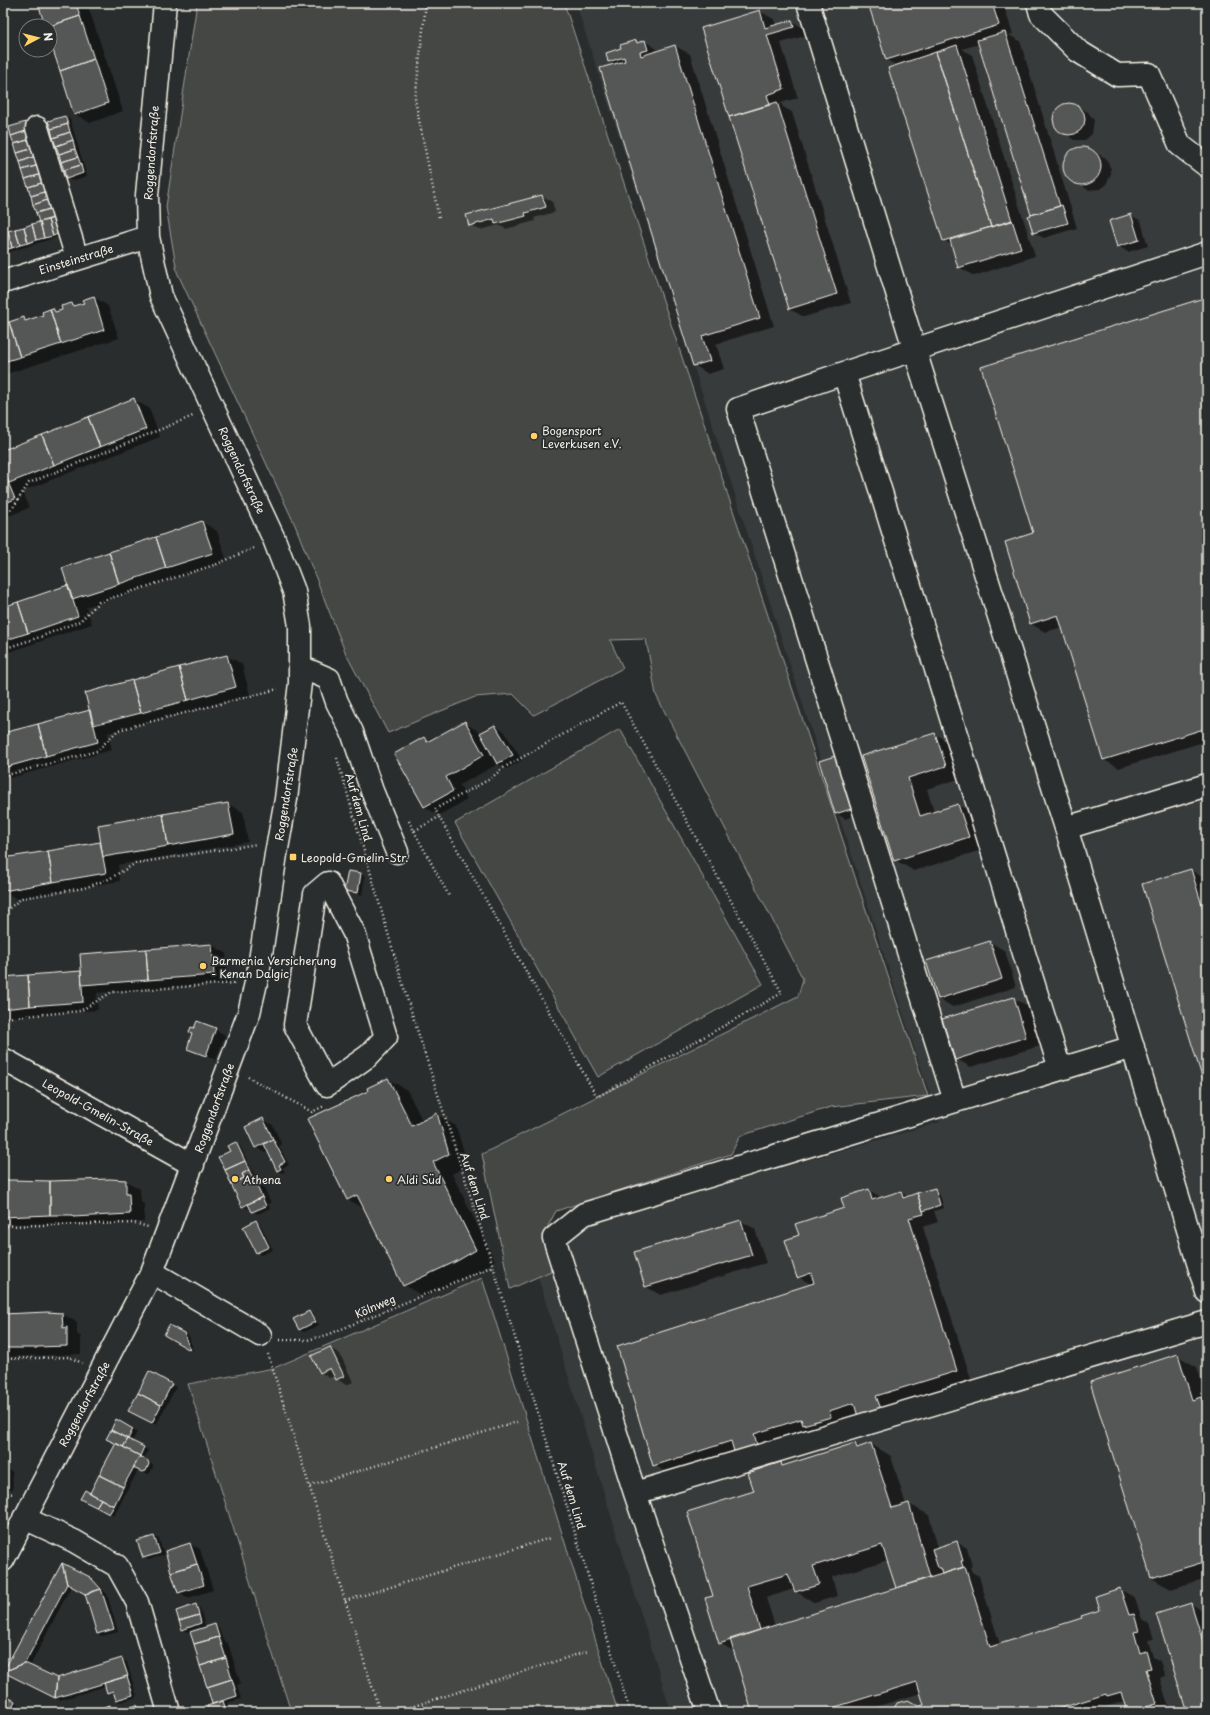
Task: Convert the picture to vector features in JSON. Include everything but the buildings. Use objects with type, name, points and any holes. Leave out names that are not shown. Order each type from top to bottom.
[{"type":"street","name":"Roggendorfstraße","points":[[3,1560],[152,1272],[230,1068],[249,1013],[256,982],[286,799],[301,675],[300,626],[294,591],[274,539],[212,409],[162,296],[148,237],[147,195],[165,3]]},
{"type":"street","points":[[808,3],[914,348],[1066,828],[1207,1292]]},
{"type":"street","points":[[1038,3],[1041,14],[1078,51],[1117,75],[1149,74],[1180,145],[1207,166]]},
{"type":"street","points":[[37,128],[77,258]]},
{"type":"street","name":"Einsteinstraße","points":[[3,282],[148,237]]},
{"type":"street","points":[[955,1101],[738,408],[914,348],[1207,253]]},
{"type":"street","points":[[844,373],[1060,1069]]},
{"type":"street","points":[[301,675],[329,679],[337,702],[352,732],[397,852]]},
{"type":"street","points":[[1066,828],[1207,785]]},
{"type":"street","points":[[328,883],[354,933],[386,1037],[368,1056],[327,1085],[295,1025],[315,894],[328,883]]},
{"type":"street","points":[[709,1712],[635,1493],[554,1238],[584,1214],[1133,1047]]},
{"type":"street","name":"Leopold-Gmelin-Straße","points":[[3,1059],[193,1165]]},
{"type":"street","points":[[152,1272],[260,1335]]},
{"type":"street","points":[[635,1493],[1207,1322]]},
{"type":"street","points":[[24,1518],[74,1541],[117,1566],[137,1602],[170,1712]]},
{"type":"path","points":[[426,3],[415,100],[439,218]]},
{"type":"path","points":[[3,512],[12,509],[29,483],[212,409]]},
{"type":"path","points":[[3,649],[40,637],[80,621],[99,602],[217,564],[274,539]]},
{"type":"path","points":[[3,776],[97,751],[118,730],[301,675]]},
{"type":"path","points":[[621,702],[782,993],[597,1097],[439,817],[435,809],[490,779],[503,768],[621,702]]},
{"type":"path","name":"Auf dem Lind","points":[[336,754],[406,995],[493,1266],[630,1712]]},
{"type":"path","points":[[414,831],[439,817]]},
{"type":"path","points":[[388,830],[408,820],[449,896]]},
{"type":"path","points":[[3,913],[22,898],[84,888],[109,879],[136,863],[250,844],[278,845]]},
{"type":"path","points":[[3,1018],[80,1011],[112,992],[256,982]]},
{"type":"path","points":[[230,1068],[312,1112],[328,1104],[327,1085]]},
{"type":"path","points":[[3,1226],[134,1223],[168,1232]]},
{"type":"path","name":"Kölnweg","points":[[260,1335],[284,1341],[307,1340],[327,1335],[493,1266]]},
{"type":"path","points":[[260,1335],[274,1368],[380,1712]]},
{"type":"path","points":[[3,1358],[69,1357],[101,1372]]},
{"type":"path","points":[[310,1486],[517,1422]]},
{"type":"path","points":[[345,1601],[550,1538]]},
{"type":"path","points":[[395,1712],[588,1651]]},
{"type":"shaded area","points":[[197,3],[564,3],[928,1096],[831,1107],[740,1136],[731,1154],[556,1211],[547,1228],[551,1271],[510,1289],[482,1154],[798,996],[803,979],[656,695],[646,639],[610,640],[623,668],[534,715],[513,694],[475,697],[388,733],[346,654],[295,525],[177,272],[166,207]]},
{"type":"shaded area","points":[[582,3],[1207,3],[1207,1712],[671,1712],[527,1241],[940,1122],[919,1063],[577,7]]},
{"type":"shaded area","points":[[620,729],[763,984],[598,1077],[455,823]]},
{"type":"shaded area","points":[[482,1278],[618,1712],[291,1712],[188,1384],[274,1368]]},
{"type":"place","name":"Bogensport Leverkusen e.V.","points":[[534,436]]},
{"type":"place","name":"Leopold-Gmelin-Str.","points":[[293,857]]},
{"type":"place","name":"Barmenia Versicherung - Kenan Dalgic","points":[[203,966]]},
{"type":"place","name":"Athena","points":[[235,1179]]},
{"type":"place","name":"Aldi Süd","points":[[389,1179]]}]
